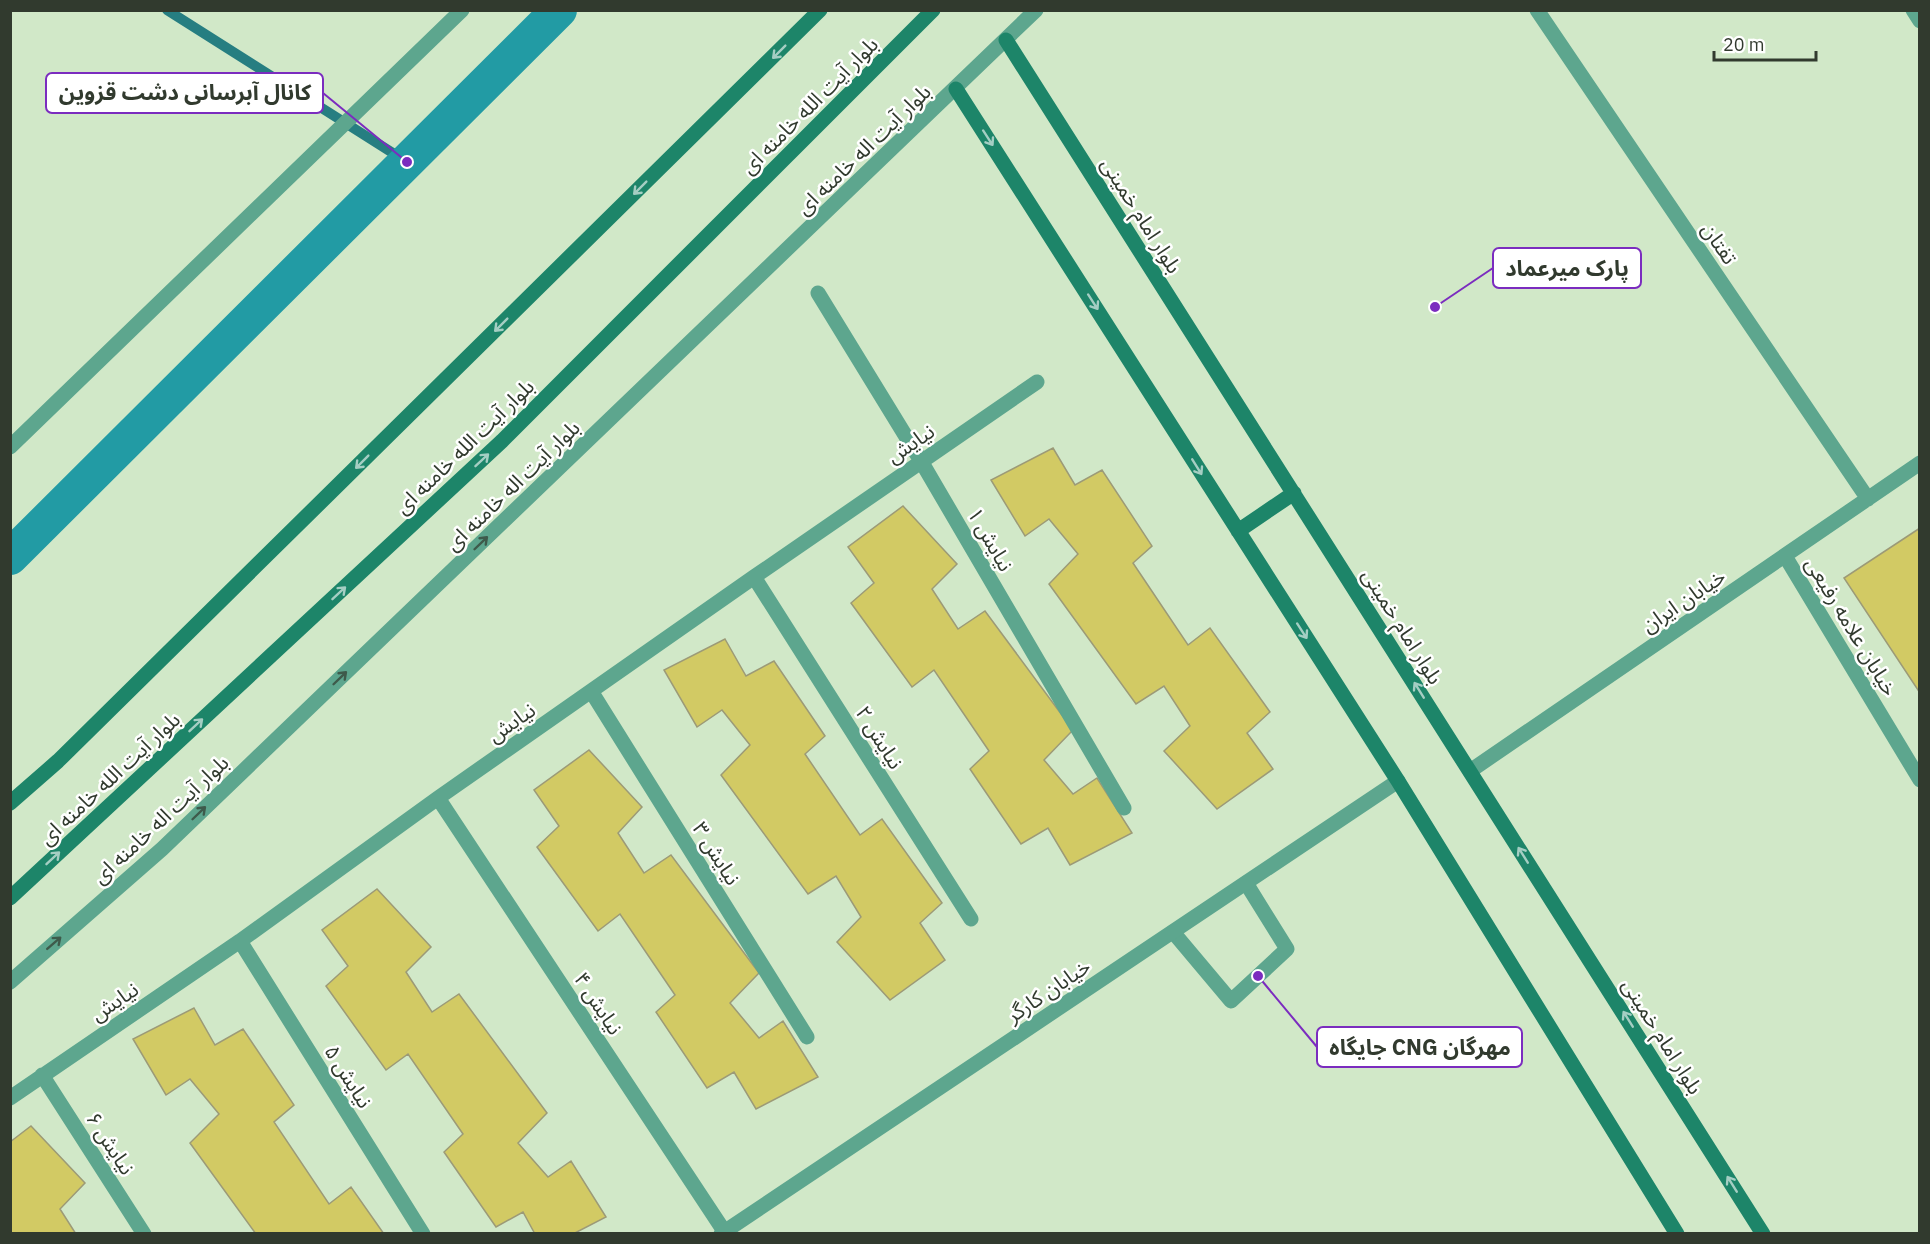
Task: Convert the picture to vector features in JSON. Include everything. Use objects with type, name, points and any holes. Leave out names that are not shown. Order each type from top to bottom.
[{"type":"street","points":[[10,447],[462,10]]},
{"type":"street","points":[[10,803],[58,761],[820,10]]},
{"type":"street","name":"بلوار آیت الله خامنه ای","points":[[10,898],[502,441],[933,10]]},
{"type":"street","name":"بلوار آیت اله خامنه ای","points":[[10,982],[162,849],[1036,10]]},
{"type":"street","name":"تفتان","points":[[1537,10],[1868,498]]},
{"type":"street","points":[[1912,10],[1920,21]]},
{"type":"street","name":"بلوار امام خمینی","points":[[1006,40],[1763,1233]]},
{"type":"street","points":[[956,88],[1398,781],[1677,1233]]},
{"type":"street","name":"نیایش ۱","points":[[818,293],[921,461],[1124,808]]},
{"type":"street","name":"نیایش","points":[[10,1098],[240,941],[438,798],[1037,382]]},
{"type":"street","name":"خیابان ایران","points":[[1470,771],[1920,463]]},
{"type":"street","points":[[1238,531],[1294,493]]},
{"type":"street","name":"خیابان علامه رفیعی","points":[[1785,556],[1920,780]]},
{"type":"street","name":"نیایش ۲","points":[[754,577],[971,920]]},
{"type":"street","name":"نیایش ۳","points":[[591,691],[807,1037]]},
{"type":"street","name":"خیابان کارگر","points":[[722,1232],[1398,781]]},
{"type":"street","name":"نیایش ۴","points":[[438,798],[722,1232]]},
{"type":"street","points":[[1173,932],[1231,1001],[1287,949],[1246,883]]},
{"type":"street","name":"نیایش ۵","points":[[240,941],[423,1233]]},
{"type":"street","name":"نیایش ۶","points":[[42,1076],[144,1233]]},
{"type":"building","points":[[1053,448],[1075,485],[1102,470],[1152,546],[1133,563],[1188,645],[1210,628],[1270,712],[1247,733],[1273,769],[1217,809],[1164,751],[1190,726],[1164,686],[1136,704],[1049,584],[1078,554],[1049,519],[1025,536],[991,480]]},
{"type":"building","points":[[903,506],[957,564],[932,589],[958,629],[985,611],[1073,730],[1044,760],[1073,794],[1097,778],[1132,833],[1070,865],[1048,828],[1021,844],[970,769],[989,751],[934,670],[912,687],[851,603],[874,583],[848,547]]},
{"type":"building","points":[[1920,528],[1920,693],[1844,578]]},
{"type":"building","points":[[725,639],[746,676],[774,661],[825,736],[805,754],[860,835],[882,819],[942,903],[920,923],[945,960],[890,1000],[837,942],[861,917],[836,876],[808,894],[721,775],[750,745],[722,710],[697,727],[664,670]]},
{"type":"building","points":[[589,750],[642,807],[618,833],[644,873],[671,855],[759,973],[730,1003],[759,1038],[783,1021],[818,1077],[756,1109],[734,1072],[707,1088],[656,1012],[675,995],[620,914],[598,931],[537,847],[559,826],[534,790]]},
{"type":"building","points":[[377,889],[431,947],[406,972],[432,1012],[459,994],[547,1113],[518,1143],[548,1177],[571,1161],[606,1217],[573,1234],[535,1234],[523,1212],[496,1227],[444,1152],[463,1134],[408,1054],[386,1070],[326,986],[348,966],[322,930]]},
{"type":"building","points":[[194,1008],[215,1045],[243,1029],[294,1105],[274,1122],[329,1204],[351,1187],[384,1234],[256,1234],[190,1143],[219,1114],[190,1079],[166,1095],[133,1039]]},
{"type":"building","points":[[31,1126],[85,1183],[60,1209],[76,1234],[10,1234],[10,1142]]},
{"type":"waterway","points":[[167,10],[407,162]]},
{"type":"waterway","points":[[10,557],[559,10]]},
{"type":"place","name":"کانال آبرسانی دشت قزوین","points":[[407,162]]},
{"type":"place","name":"پارک میرعماد","points":[[1435,307]]},
{"type":"place","name":"جایگاه CNG مهرگان","points":[[1258,976]]}]
